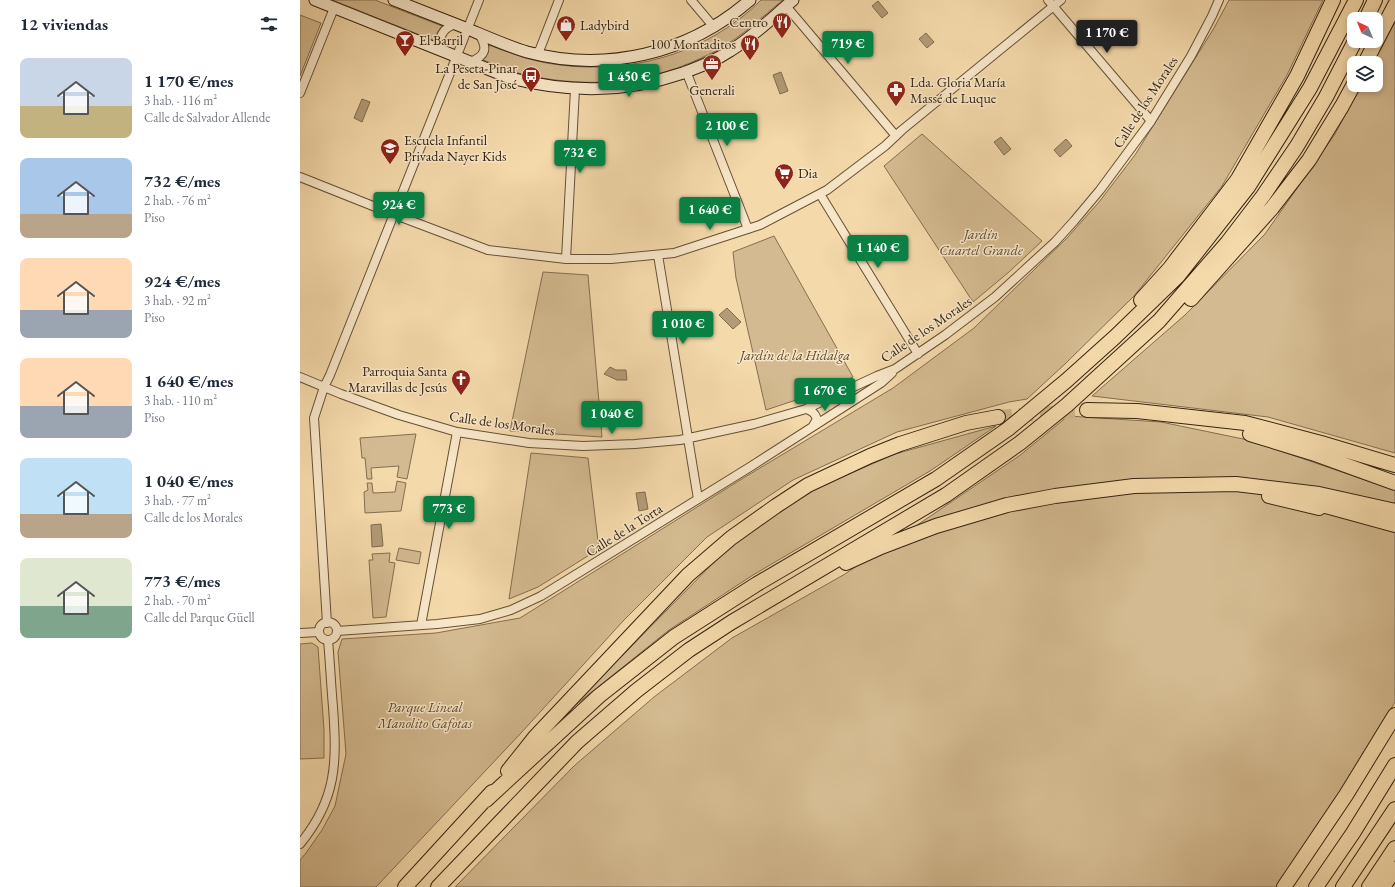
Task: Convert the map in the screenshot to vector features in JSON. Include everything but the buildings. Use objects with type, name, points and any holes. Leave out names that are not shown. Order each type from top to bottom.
[{"type":"highway","points":[[1115,336],[1143,297],[1170,268],[1238,179],[1297,76],[1333,0]]},
{"type":"highway","points":[[405,887],[486,800],[599,696],[674,637],[757,584],[936,479],[1008,429],[1066,381],[1115,336],[1178,276],[1248,187],[1310,88],[1356,0]]},
{"type":"highway","points":[[1369,12],[1375,0]]},
{"type":"highway","points":[[1369,56],[1395,5]]},
{"type":"highway","points":[[438,887],[577,742],[636,691],[689,650],[732,622],[946,495],[1020,443],[1067,405],[1159,321],[1227,243],[1263,196],[1297,146],[1326,97],[1351,48]]},
{"type":"highway","points":[[1067,405],[1092,390],[1196,294],[1272,208],[1309,160],[1350,92]]},
{"type":"highway","points":[[1087,410],[1137,411],[1192,416],[1245,424],[1321,443],[1395,465]]},
{"type":"highway","points":[[1192,416],[1312,453],[1395,483]]},
{"type":"highway","points":[[486,800],[535,737],[688,575],[730,538],[808,485],[870,456],[900,444],[966,423],[998,417]]},
{"type":"highway","points":[[732,622],[757,614],[849,562],[881,547],[936,526],[1007,505],[1054,496],[1134,486],[1236,484],[1319,494],[1395,511]]},
{"type":"highway","points":[[1090,491],[1232,493],[1269,496],[1326,506],[1395,526]]},
{"type":"highway","points":[[1269,496],[1350,516],[1378,527],[1395,536]]},
{"type":"highway","points":[[1284,887],[1346,795],[1395,715]]},
{"type":"highway","points":[[1292,887],[1325,841],[1395,727]]},
{"type":"highway","points":[[1316,887],[1353,833],[1395,765]]},
{"type":"highway","points":[[1343,887],[1395,809]]},
{"type":"highway","points":[[1369,887],[1395,848]]},
{"type":"highway","points":[[1383,887],[1395,869]]},
{"type":"street","points":[[314,0],[510,78],[535,84],[574,89],[605,89],[637,86],[663,79],[711,62],[730,51],[752,35],[790,3],[896,136]]},
{"type":"street","points":[[327,623],[314,418],[324,387],[479,0]]},
{"type":"street","points":[[536,54],[540,49],[559,0]]},
{"type":"street","points":[[691,0],[713,26]]},
{"type":"street","points":[[399,1],[525,51],[552,58],[582,60],[617,59],[654,52],[675,46],[693,38],[713,26],[750,0]]},
{"type":"street","points":[[300,177],[488,250],[566,259],[611,259],[674,253],[760,225],[820,194],[885,146],[1050,3],[1060,0]]},
{"type":"street","name":"Calle de los Morales","points":[[300,377],[399,415],[457,432],[525,442],[580,446],[635,444],[689,438],[754,424],[806,409],[895,369],[918,354],[946,335],[995,297],[1054,242],[1100,190],[1151,121],[1191,56],[1219,0]]},
{"type":"street","points":[[1050,3],[1151,121]]},
{"type":"street","points":[[300,93],[334,8]]},
{"type":"street","points":[[443,51],[440,42],[442,32],[446,28],[456,24]]},
{"type":"street","points":[[470,62],[479,58],[484,52],[484,42],[479,34]]},
{"type":"street","points":[[686,71],[748,229]]},
{"type":"street","points":[[566,259],[574,89]]},
{"type":"street","points":[[820,194],[918,354]]},
{"type":"street","points":[[658,255],[698,499]]},
{"type":"street","name":"Calle de la Torta","points":[[337,631],[480,619],[511,610],[542,596],[881,383],[895,369]]},
{"type":"street","points":[[806,409],[812,410],[817,419],[812,427]]},
{"type":"street","points":[[421,625],[457,432]]},
{"type":"street","points":[[327,623],[334,624],[337,631],[334,637],[328,640],[322,638],[319,632],[321,626],[327,623]]},
{"type":"street","points":[[300,633],[319,632]]},
{"type":"street","points":[[300,844],[319,817],[333,778],[335,749],[328,640]]},
{"type":"green space","points":[[332,0],[375,0],[442,26],[437,33],[435,41]]},
{"type":"green space","points":[[761,0],[783,0],[744,33],[727,45],[699,59],[655,75],[610,82],[564,81],[518,73],[483,60],[488,53],[489,45],[537,61],[577,67],[602,67],[650,61],[696,45],[718,34],[741,18]]},
{"type":"green space","name":"Parque Lineal Manolito Gafotas","points":[[1229,0],[1323,0],[1287,75],[1222,186],[1134,296],[1065,364],[1027,399],[1009,402],[897,432],[793,480],[707,537],[624,620],[521,733],[376,887],[300,887],[300,860],[322,830],[335,806],[346,754],[338,652],[342,639],[436,633],[520,618],[745,477],[893,388],[974,328],[1067,238],[1099,202],[1135,155],[1214,28]]},
{"type":"green space","points":[[300,15],[321,23],[300,76]]},
{"type":"green space","points":[[1395,22],[1395,453],[1268,417],[1092,396],[1185,315],[1265,234],[1335,134],[1357,92],[1383,92],[1383,56],[1377,56],[1381,48],[1383,48],[1383,44]]},
{"type":"green space","name":"Jardín Cuartel Grande","points":[[922,134],[1042,241],[1009,272],[973,302],[884,166]]},
{"type":"green space","name":"Jardín de la Hidalga","points":[[774,236],[853,377],[811,395],[766,410],[736,278],[733,252]]},
{"type":"green space","points":[[543,272],[588,275],[602,437],[510,431]]},
{"type":"green space","points":[[1068,416],[1161,422],[1248,440],[1395,490],[1395,702],[1293,867],[1277,887],[455,887],[574,766],[654,697],[732,638],[845,574],[1019,456]]},
{"type":"green space","points":[[996,426],[930,471],[753,575],[669,630],[573,707],[729,547],[805,493],[895,454]]},
{"type":"green space","points":[[416,434],[407,479],[397,477],[399,466],[371,468],[372,479],[367,479],[365,458],[362,458],[360,438]]},
{"type":"green space","points":[[531,453],[588,458],[599,549],[538,587],[509,599]]},
{"type":"green space","points":[[397,481],[406,483],[401,511],[365,513],[364,492],[368,490],[367,483],[372,483],[373,493],[395,492]]},
{"type":"green space","points":[[399,548],[421,552],[419,564],[396,560]]},
{"type":"green space","points":[[390,553],[389,562],[395,563],[386,617],[373,618],[369,560],[373,560],[372,554]]},
{"type":"green space","points":[[312,643],[318,647],[324,730],[324,758],[300,759],[300,644]]},
{"type":"shaded area","points":[[878,1],[888,13],[882,18],[872,6]]},
{"type":"shaded area","points":[[926,33],[934,42],[927,48],[919,39]]},
{"type":"shaded area","points":[[781,72],[788,91],[780,94],[773,75]]},
{"type":"shaded area","points":[[362,99],[370,102],[362,122],[354,118]]},
{"type":"shaded area","points":[[1001,137],[1011,149],[1004,155],[994,142]]},
{"type":"shaded area","points":[[1066,139],[1072,146],[1060,157],[1054,150]]},
{"type":"shaded area","points":[[727,308],[741,322],[733,329],[719,315]]},
{"type":"shaded area","points":[[610,367],[616,370],[626,370],[627,380],[617,380],[604,374]]},
{"type":"shaded area","points":[[645,492],[648,509],[639,511],[636,493]]},
{"type":"shaded area","points":[[381,524],[383,546],[372,547],[371,525]]},
{"type":"tunnel","points":[[998,417],[1087,410]]},
{"type":"place","name":"Centro","points":[[782,39]]},
{"type":"place","name":"Ladybird","points":[[566,42]]},
{"type":"place","name":"El Barril","points":[[405,57]]},
{"type":"place","name":"100 Montaditos","points":[[750,61]]},
{"type":"place","name":"Generali","points":[[712,81]]},
{"type":"place","name":"La Peseta-Pinar de San José","points":[[531,93]]},
{"type":"place","name":"Lda. Gloria María Massé de Luque","points":[[896,107]]},
{"type":"place","name":"Escuela Infantil Privada Nayer Kids","points":[[390,165]]},
{"type":"place","name":"Dia","points":[[784,190]]},
{"type":"place","name":"Parroquia Santa Maravillas de Jesús","points":[[461,396]]}]
